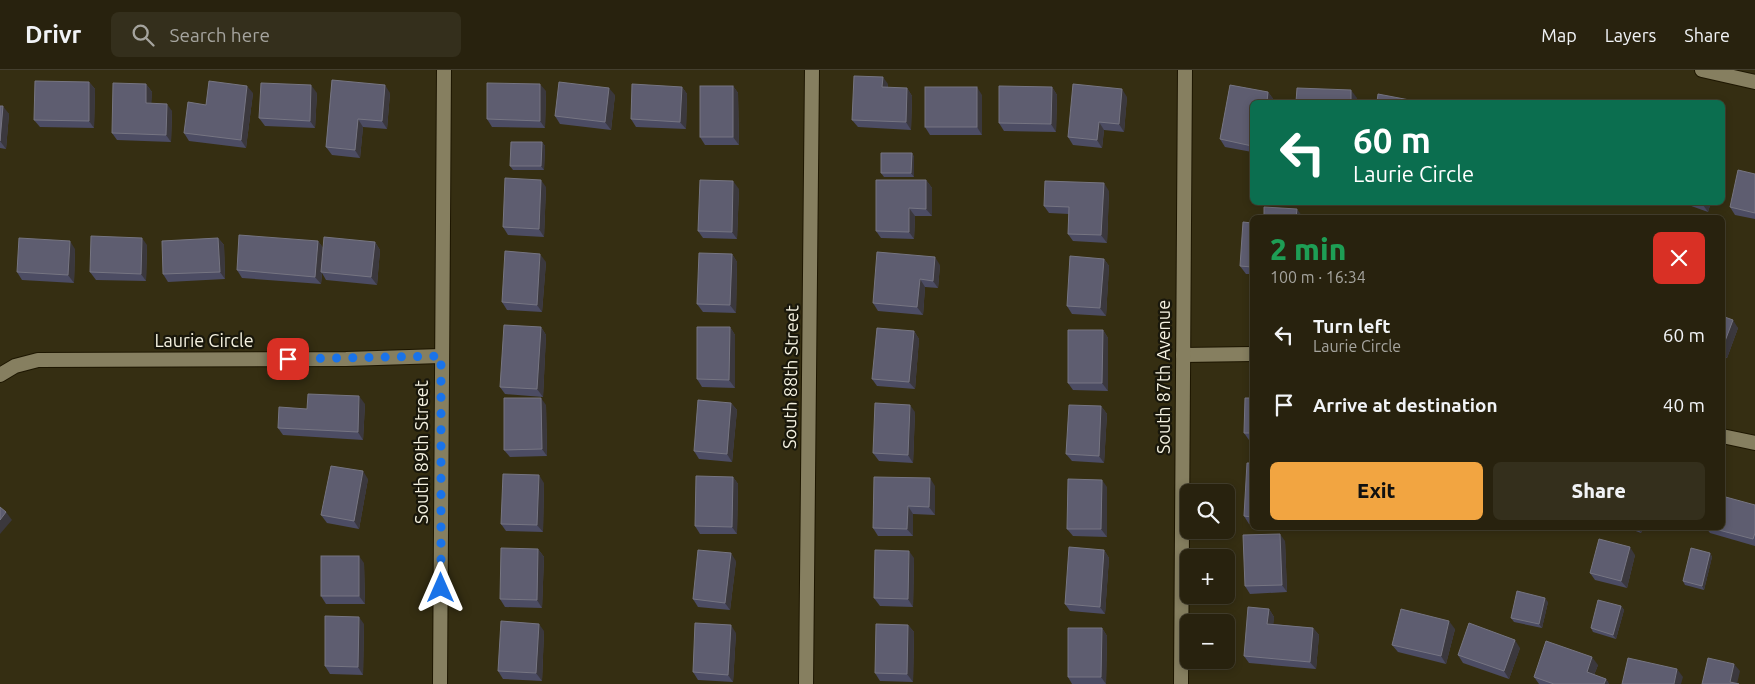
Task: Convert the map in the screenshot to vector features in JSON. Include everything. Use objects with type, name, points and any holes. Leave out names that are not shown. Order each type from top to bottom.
[{"type":"street","name":"South 89th Street","points":[[440,684],[444,70]]},
{"type":"street","name":"South 88th Street","points":[[806,684],[812,70]]},
{"type":"street","name":"South 87th Avenue","points":[[1181,684],[1185,70]]},
{"type":"street","points":[[1702,70],[1755,82]]},
{"type":"street","points":[[1183,355],[1250,354]]},
{"type":"street","name":"Laurie Circle","points":[[0,376],[15,366],[38,360],[346,359],[441,356]]},
{"type":"street","points":[[1725,437],[1755,443]]},
{"type":"building","points":[[854,76],[883,77],[882,87],[907,88],[906,122],[852,120]]},
{"type":"building","points":[[332,80],[385,85],[382,121],[358,119],[355,150],[326,147]]},
{"type":"building","points":[[35,81],[89,82],[89,121],[34,120]]},
{"type":"building","points":[[209,81],[247,86],[241,140],[184,133],[188,102],[206,105]]},
{"type":"building","points":[[559,82],[609,88],[605,122],[555,116]]},
{"type":"building","points":[[113,83],[146,84],[146,103],[167,104],[166,135],[112,133]]},
{"type":"building","points":[[261,83],[311,85],[310,121],[259,118]]},
{"type":"building","points":[[487,83],[540,84],[540,121],[487,119]]},
{"type":"building","points":[[632,84],[682,87],[680,122],[631,119]]},
{"type":"building","points":[[1073,84],[1122,89],[1119,124],[1099,122],[1097,140],[1068,137]]},
{"type":"building","points":[[1230,85],[1268,92],[1267,100],[1250,100],[1250,146],[1220,139]]},
{"type":"building","points":[[700,86],[733,86],[733,137],[700,137]]},
{"type":"building","points":[[999,86],[1052,87],[1051,124],[999,123]]},
{"type":"building","points":[[925,87],[977,87],[977,127],[925,127]]},
{"type":"building","points":[[1297,88],[1351,90],[1351,100],[1296,100]]},
{"type":"building","points":[[1378,94],[1410,100],[1377,100]]},
{"type":"building","points":[[0,106],[3,106],[0,141]]},
{"type":"building","points":[[511,142],[542,142],[541,166],[510,166]]},
{"type":"building","points":[[881,153],[912,153],[911,173],[881,173]]},
{"type":"building","points":[[1738,170],[1755,174],[1755,213],[1730,207]]},
{"type":"building","points":[[505,178],[541,180],[539,229],[503,227]]},
{"type":"building","points":[[700,180],[733,181],[732,232],[698,231]]},
{"type":"building","points":[[876,180],[926,180],[926,209],[909,208],[909,232],[876,231]]},
{"type":"building","points":[[1045,181],[1104,183],[1101,235],[1068,234],[1069,207],[1044,206]]},
{"type":"building","points":[[1264,207],[1297,209],[1296,215],[1264,215]]},
{"type":"building","points":[[1243,222],[1250,223],[1250,267],[1240,266]]},
{"type":"building","points":[[239,235],[318,241],[315,277],[237,270]]},
{"type":"building","points":[[91,236],[142,238],[141,274],[90,272]]},
{"type":"building","points":[[324,237],[375,242],[371,277],[321,272]]},
{"type":"building","points":[[19,238],[70,241],[68,275],[17,272]]},
{"type":"building","points":[[218,238],[220,272],[163,274],[162,241]]},
{"type":"building","points":[[505,251],[540,254],[537,305],[502,302]]},
{"type":"building","points":[[877,252],[935,257],[933,281],[920,279],[917,307],[873,303]]},
{"type":"building","points":[[699,253],[732,254],[730,305],[697,304]]},
{"type":"building","points":[[1070,256],[1104,259],[1100,308],[1067,306]]},
{"type":"building","points":[[1725,317],[1733,320],[1725,341]]},
{"type":"building","points":[[504,325],[541,327],[537,389],[500,387]]},
{"type":"building","points":[[697,327],[730,327],[729,380],[697,379]]},
{"type":"building","points":[[877,328],[914,331],[909,382],[872,379]]},
{"type":"building","points":[[1068,330],[1103,330],[1102,383],[1068,383]]},
{"type":"building","points":[[308,394],[359,396],[358,432],[278,428],[279,407],[307,409]]},
{"type":"building","points":[[504,398],[541,398],[542,449],[504,450]]},
{"type":"building","points":[[1245,398],[1250,398],[1250,433],[1244,433]]},
{"type":"building","points":[[698,400],[731,403],[727,454],[694,451]]},
{"type":"building","points":[[875,403],[910,405],[908,455],[873,453]]},
{"type":"building","points":[[1069,405],[1101,406],[1099,456],[1066,454]]},
{"type":"building","points":[[1247,463],[1250,463],[1250,517],[1244,516]]},
{"type":"building","points":[[331,466],[363,471],[354,521],[321,515]]},
{"type":"building","points":[[503,474],[539,475],[537,525],[501,524]]},
{"type":"building","points":[[696,476],[733,477],[732,527],[695,526]]},
{"type":"building","points":[[874,477],[930,478],[929,507],[908,506],[907,529],[873,528]]},
{"type":"building","points":[[1068,479],[1102,480],[1101,529],[1067,529]]},
{"type":"building","points":[[1725,497],[1755,505],[1755,533],[1753,539],[1719,530],[1725,530]]},
{"type":"building","points":[[0,507],[6,512],[0,520]]},
{"type":"building","points":[[1280,534],[1282,585],[1245,586],[1243,535]]},
{"type":"building","points":[[1599,539],[1630,547],[1621,581],[1590,573]]},
{"type":"building","points":[[1069,547],[1104,550],[1100,607],[1065,604]]},
{"type":"building","points":[[501,548],[538,549],[537,600],[500,599]]},
{"type":"building","points":[[1691,548],[1710,553],[1702,586],[1683,581]]},
{"type":"building","points":[[698,550],[731,553],[725,603],[693,599]]},
{"type":"building","points":[[875,550],[909,551],[908,599],[874,598]]},
{"type":"building","points":[[321,556],[359,556],[359,596],[321,596]]},
{"type":"building","points":[[1517,591],[1545,598],[1539,624],[1511,618]]},
{"type":"building","points":[[1598,600],[1621,606],[1613,635],[1591,628]]},
{"type":"building","points":[[1248,607],[1269,609],[1267,624],[1313,628],[1310,662],[1244,656]]},
{"type":"building","points":[[1401,609],[1449,621],[1441,656],[1392,645]]},
{"type":"building","points":[[325,616],[359,617],[358,667],[325,666]]},
{"type":"building","points":[[501,621],[539,624],[536,673],[498,671]]},
{"type":"building","points":[[695,623],[731,625],[728,675],[693,672]]},
{"type":"building","points":[[1469,623],[1515,640],[1504,671],[1458,655]]},
{"type":"building","points":[[876,624],[908,625],[907,674],[875,673]]},
{"type":"building","points":[[1068,628],[1102,628],[1101,677],[1068,677]]},
{"type":"building","points":[[1546,641],[1592,657],[1587,672],[1606,679],[1604,684],[1554,684],[1534,677]]},
{"type":"building","points":[[1628,658],[1677,669],[1674,684],[1622,684]]},
{"type":"building","points":[[1708,658],[1734,664],[1730,682],[1739,684],[1702,684]]},
{"type":"route","points":[[288,359],[441,356],[441,588]]}]
